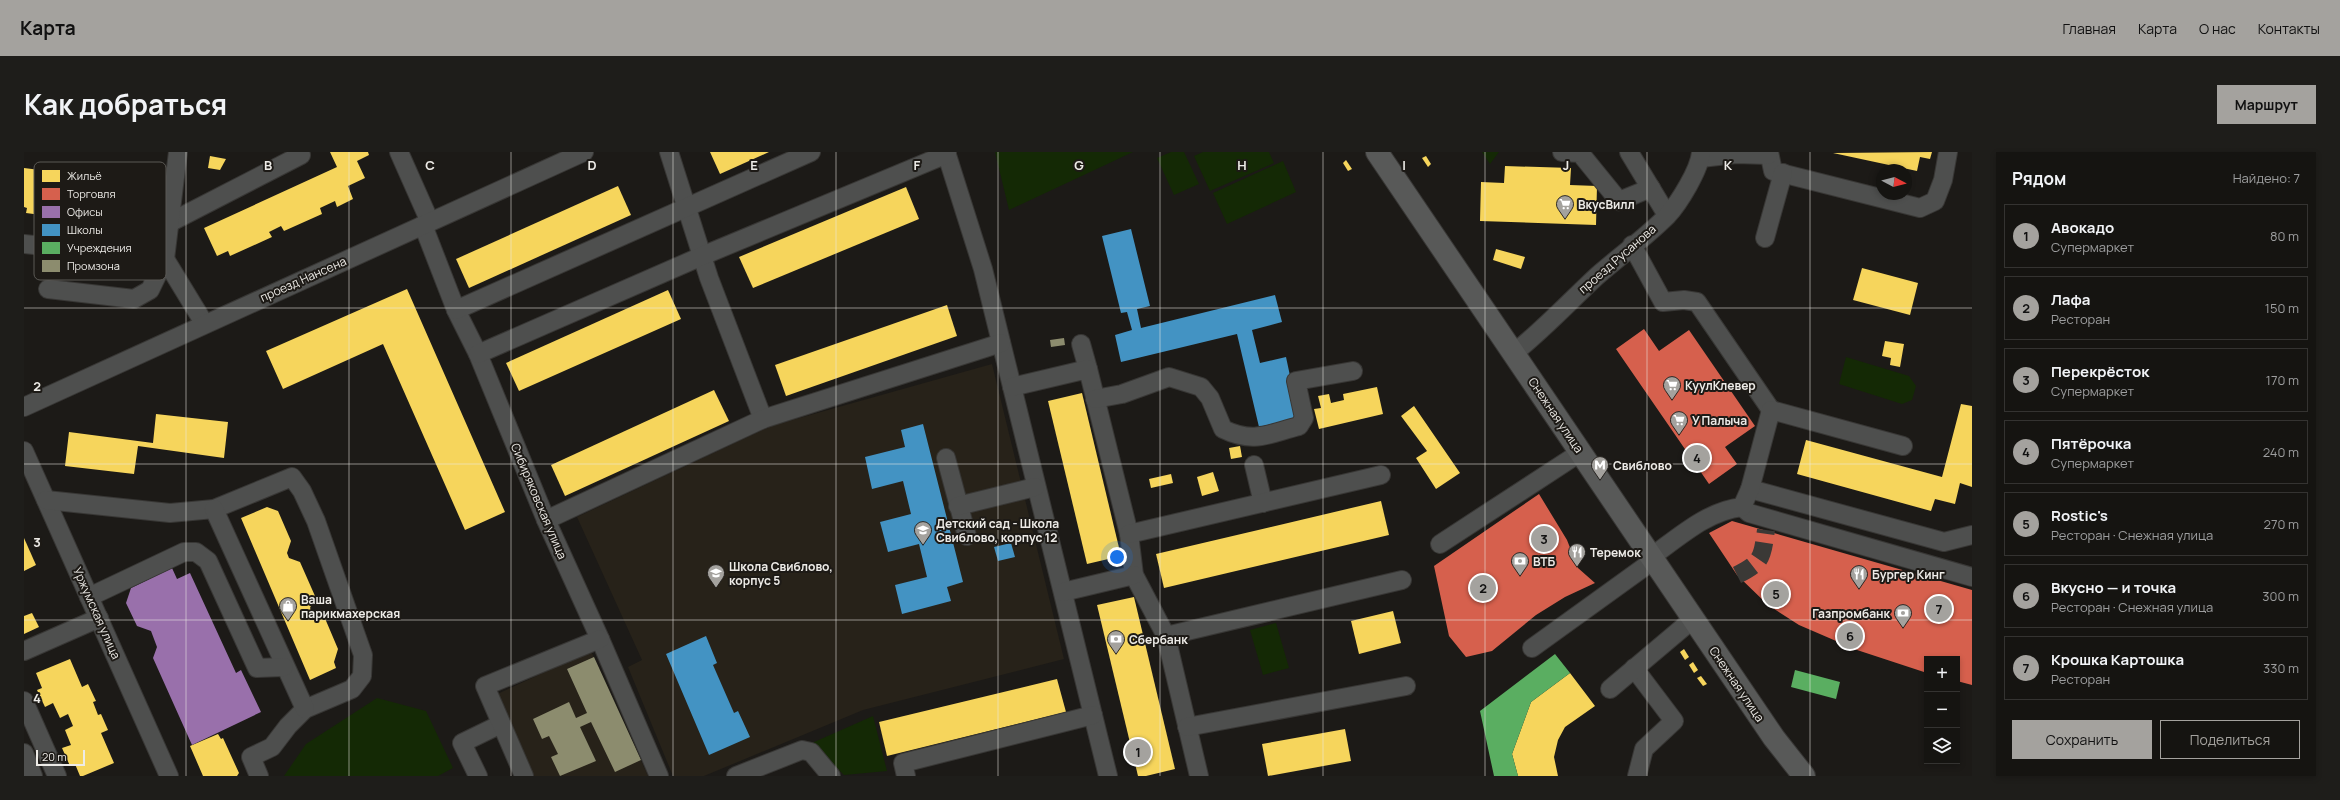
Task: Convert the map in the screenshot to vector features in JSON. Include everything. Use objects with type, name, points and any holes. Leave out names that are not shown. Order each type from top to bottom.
[{"type":"main road","name":"Снежная улица","points":[[1377,152],[1798,774]]},
{"type":"street","points":[[166,252],[178,152]]},
{"type":"street","points":[[170,223],[301,155],[300,152]]},
{"type":"street","name":"Сибиряковская улица","points":[[399,152],[427,223],[456,310],[478,354],[546,520],[600,639],[659,776]]},
{"type":"street","name":"проезд Нансена","points":[[24,407],[204,323],[584,152]]},
{"type":"street","points":[[669,152],[702,256],[762,419]]},
{"type":"street","points":[[456,310],[811,152]]},
{"type":"street","points":[[1562,152],[1580,153],[1619,201],[1651,188]]},
{"type":"street","points":[[1629,152],[1667,215]]},
{"type":"street","points":[[1701,155],[1769,153],[1773,171],[1920,208],[1936,201],[1943,180],[1948,152]]},
{"type":"street","points":[[478,354],[702,256],[947,153],[982,269],[1001,343],[1035,487],[1063,592],[1093,715],[1106,776]]},
{"type":"street","name":"проезд Русанова","points":[[1514,353],[1542,331],[1571,300],[1667,215],[1689,183],[1701,155]]},
{"type":"street","points":[[1765,238],[1783,174]]},
{"type":"street","points":[[24,244],[34,245]]},
{"type":"street","points":[[1632,245],[1663,302],[1684,300],[1696,302],[1771,410],[1903,446]]},
{"type":"street","points":[[166,261],[204,323]]},
{"type":"street","points":[[48,290],[134,299],[150,290],[155,280]]},
{"type":"street","points":[[546,520],[762,419],[1001,343]]},
{"type":"street","points":[[1082,344],[1129,534],[1134,575],[1166,636],[1199,776]]},
{"type":"street","points":[[1012,387],[1088,369]]},
{"type":"street","points":[[1096,399],[1122,394],[1169,377],[1201,387],[1210,398],[1223,429],[1239,437],[1253,438],[1299,426],[1304,418],[1296,381],[1353,371]]},
{"type":"street","points":[[1742,507],[1750,489],[1771,410]]},
{"type":"street","name":"Уржумская улица","points":[[24,451],[99,618],[165,775]]},
{"type":"street","points":[[1440,544],[1581,452]]},
{"type":"street","points":[[946,458],[967,536]]},
{"type":"street","points":[[1254,465],[1263,503]]},
{"type":"street","points":[[1129,534],[1381,475]]},
{"type":"street","points":[[46,500],[170,513],[214,509],[292,477],[302,491],[316,522],[363,655],[362,676],[352,689],[305,709],[288,726],[272,747],[251,757],[259,776]]},
{"type":"street","points":[[958,506],[1035,487]]},
{"type":"street","points":[[1750,489],[1944,542],[1972,535]]},
{"type":"street","points":[[1532,648],[1709,517],[1726,509],[1742,507],[1767,524],[1972,577]]},
{"type":"street","points":[[214,509],[284,667],[305,709]]},
{"type":"street","points":[[89,597],[184,552],[196,552],[208,561],[257,668],[284,667]]},
{"type":"street","points":[[1063,592],[1134,575]]},
{"type":"street","points":[[1166,636],[1402,580]]},
{"type":"street","points":[[24,651],[99,618]]},
{"type":"street","points":[[1610,689],[1693,619]]},
{"type":"street","points":[[524,776],[485,686],[600,639]]},
{"type":"street","points":[[1634,668],[1674,720],[1644,749],[1637,776]]},
{"type":"street","points":[[1187,727],[1406,686]]},
{"type":"street","points":[[24,701],[57,776]]},
{"type":"street","points":[[906,776],[903,763],[1093,715]]},
{"type":"street","points":[[478,776],[462,743],[501,724]]},
{"type":"street","points":[[736,776],[802,750],[811,752],[831,776]]},
{"type":"street","points":[[24,753],[33,776]]},
{"type":"shaded area","points":[[992,364],[1064,659],[863,710],[704,776],[673,776],[628,667],[642,660],[577,517],[771,426]]},
{"type":"shaded area","points":[[591,651],[648,776],[532,776],[495,695]]},
{"type":"green space","points":[[995,152],[1133,152],[1009,210]]},
{"type":"green space","points":[[1171,152],[1184,152],[1199,184],[1174,195],[1157,158]]},
{"type":"green space","points":[[1203,152],[1269,152],[1274,163],[1210,191],[1194,156]]},
{"type":"green space","points":[[1482,152],[1499,152],[1490,164]]},
{"type":"green space","points":[[1283,161],[1296,192],[1227,224],[1213,193]]},
{"type":"green space","points":[[1846,357],[1909,376],[1916,386],[1912,400],[1902,404],[1839,384]]},
{"type":"green space","points":[[1276,623],[1289,668],[1263,675],[1250,630]]},
{"type":"green space","points":[[377,698],[426,711],[453,768],[438,776],[284,776],[306,744]]},
{"type":"green space","points":[[873,716],[887,771],[844,775],[812,743]]},
{"type":"building: Жильё","points":[[330,152],[368,152],[369,155],[357,161],[365,178],[348,186],[353,199],[337,207],[335,201],[320,208],[322,214],[284,231],[281,226],[269,232],[272,237],[230,256],[228,251],[217,256],[204,228],[337,167]]},
{"type":"building: Жильё","points":[[710,152],[769,152],[720,174]]},
{"type":"building: Жильё","points":[[1932,152],[1930,159],[1920,157],[1917,171],[1912,170],[1912,164],[1884,164],[1833,153]]},
{"type":"building: Жильё","points":[[210,156],[226,159],[220,170],[208,168]]},
{"type":"building: Жильё","points":[[1426,156],[1431,164],[1428,167],[1422,158]]},
{"type":"building: Жильё","points":[[1346,160],[1352,169],[1348,171],[1343,163]]},
{"type":"building: Жильё","points":[[1505,166],[1571,168],[1570,185],[1597,186],[1596,225],[1480,221],[1481,182],[1504,183]]},
{"type":"building: Жильё","points":[[24,168],[34,169],[34,214],[26,213],[27,208],[24,207]]},
{"type":"building: Жильё","points":[[618,186],[631,215],[469,288],[456,259]]},
{"type":"building: Жильё","points":[[906,187],[919,219],[753,288],[739,257]]},
{"type":"building: Жильё","points":[[1496,249],[1525,257],[1521,269],[1493,260]]},
{"type":"building: Жильё","points":[[1862,268],[1918,283],[1910,315],[1853,300]]},
{"type":"building: Жильё","points":[[407,289],[505,512],[465,530],[383,344],[283,389],[266,351]]},
{"type":"building: Жильё","points":[[668,290],[681,319],[519,391],[506,363]]},
{"type":"building: Жильё","points":[[947,305],[957,336],[786,396],[775,365]]},
{"type":"building: Жильё","points":[[1885,341],[1904,344],[1900,367],[1890,365],[1891,358],[1882,356]]},
{"type":"building: Жильё","points":[[1377,387],[1383,414],[1319,429],[1314,409],[1321,408],[1318,396],[1329,394],[1331,403],[1344,400],[1343,394]]},
{"type":"building: Жильё","points":[[714,390],[729,421],[565,496],[551,465]]},
{"type":"building: Жильё","points":[[1082,393],[1121,556],[1087,564],[1048,401]]},
{"type":"building: Жильё","points":[[1961,404],[1972,406],[1972,487],[1960,483],[1955,504],[1935,499],[1931,511],[1797,474],[1806,440],[1942,477]]},
{"type":"building: Жильё","points":[[1414,406],[1460,473],[1436,489],[1416,458],[1427,451],[1401,416]]},
{"type":"building: Жильё","points":[[156,414],[228,422],[224,458],[138,446],[134,474],[65,466],[69,432],[153,443]]},
{"type":"building: Жильё","points":[[1240,446],[1242,457],[1231,459],[1229,448]]},
{"type":"building: Жильё","points":[[1213,472],[1219,491],[1202,496],[1197,477]]},
{"type":"building: Жильё","points":[[1171,474],[1173,483],[1151,488],[1149,479]]},
{"type":"building: Жильё","points":[[1381,501],[1389,535],[1164,588],[1156,554]]},
{"type":"building: Жильё","points":[[267,507],[278,511],[291,541],[287,553],[289,558],[300,562],[315,596],[310,608],[312,612],[324,616],[338,649],[334,662],[336,668],[310,680],[241,518]]},
{"type":"building: Жильё","points":[[24,538],[36,565],[24,571]]},
{"type":"building: Жильё","points":[[1134,597],[1175,769],[1146,776],[1138,776],[1097,605]]},
{"type":"building: Жильё","points":[[1393,611],[1401,643],[1359,654],[1351,621]]},
{"type":"building: Жильё","points":[[32,613],[39,627],[24,634],[24,616]]},
{"type":"building: Жильё","points":[[1684,649],[1689,657],[1685,660],[1680,652]]},
{"type":"building: Жильё","points":[[70,659],[82,687],[88,684],[96,701],[93,702],[98,715],[101,714],[108,730],[101,733],[114,763],[83,776],[80,776],[75,764],[70,766],[62,748],[71,745],[65,730],[73,726],[68,714],[60,718],[53,703],[45,707],[37,690],[42,688],[36,673]]},
{"type":"building: Жильё","points":[[1693,662],[1698,670],[1694,673],[1689,665]]},
{"type":"building: Жильё","points":[[1570,673],[1595,706],[1565,727],[1558,740],[1554,757],[1558,776],[1518,776],[1512,754],[1531,702]]},
{"type":"building: Жильё","points":[[1701,676],[1707,684],[1703,686],[1697,678]]},
{"type":"building: Жильё","points":[[1057,679],[1066,712],[887,756],[879,722]]},
{"type":"building: Жильё","points":[[1345,729],[1351,761],[1268,776],[1262,744]]},
{"type":"building: Жильё","points":[[218,734],[221,739],[223,738],[239,773],[237,776],[203,776],[190,746]]},
{"type":"building: Торговля","points":[[1644,329],[1659,351],[1689,330],[1755,426],[1725,447],[1737,464],[1709,484],[1616,349]]},
{"type":"building: Торговля","points":[[1539,494],[1567,540],[1578,568],[1595,583],[1565,597],[1536,615],[1492,651],[1466,657],[1449,636],[1434,566]]},
{"type":"building: Торговля","points":[[1732,521],[1972,590],[1972,685],[1960,682],[1960,656],[1924,656],[1924,672],[1857,650],[1799,625],[1768,605],[1737,575],[1709,533]]},
{"type":"building: Офисы","points":[[172,568],[177,579],[190,573],[236,673],[241,670],[261,712],[192,745],[153,658],[157,647],[151,631],[137,626],[126,603],[131,588]]},
{"type":"building: Школы","points":[[1131,229],[1150,306],[1137,309],[1141,328],[1275,295],[1282,322],[1252,330],[1260,363],[1286,357],[1299,418],[1259,427],[1237,334],[1121,362],[1115,335],[1132,330],[1127,312],[1121,313],[1102,236]]},
{"type":"building: Школы","points":[[923,424],[963,582],[947,587],[951,601],[902,614],[895,585],[927,577],[919,544],[888,552],[880,522],[911,514],[903,481],[872,489],[865,457],[905,447],[901,430]]},
{"type":"building: Школы","points":[[1011,543],[1015,557],[998,561],[994,547]]},
{"type":"building: Школы","points":[[706,636],[717,663],[713,665],[734,713],[738,711],[750,737],[709,755],[666,654]]},
{"type":"building: Учреждения","points":[[1555,654],[1570,673],[1531,702],[1512,754],[1518,776],[1494,776],[1480,711]]},
{"type":"building: Учреждения","points":[[1795,670],[1840,682],[1836,699],[1791,687]]},
{"type":"building: Промзона","points":[[1064,338],[1065,345],[1051,347],[1050,340]]},
{"type":"building: Промзона","points":[[594,657],[641,760],[615,772],[591,722],[580,727],[596,761],[560,776],[551,757],[558,754],[549,736],[542,739],[533,719],[569,702],[576,718],[587,713],[567,669]]},
{"type":"tunnel","points":[[1737,575],[1752,566],[1760,558],[1766,530]]},
{"type":"place","name":"ВкусВилл","points":[[1565,219]]},
{"type":"place","name":"КуулКлевер","points":[[1672,400]]},
{"type":"place","name":"У Палыча","points":[[1679,435]]},
{"type":"place","name":"Пятёрочка","points":[[1697,458]]},
{"type":"place","name":"Свиблово","points":[[1600,480]]},
{"type":"place","name":"Перекрёсток","points":[[1544,539]]},
{"type":"place","name":"Детский сад - Школа Свиблово, корпус 12","points":[[923,545]]},
{"type":"place","name":"Теремок","points":[[1577,567]]},
{"type":"place","name":"ВТБ","points":[[1520,576]]},
{"type":"place","name":"Школа Свиблово, корпус 5","points":[[716,588]]},
{"type":"place","name":"Лафа","points":[[1483,588]]},
{"type":"place","name":"Бургер Кинг","points":[[1859,589]]},
{"type":"place","name":"Rostic's","points":[[1776,594]]},
{"type":"place","name":"Крошка Картошка","points":[[1939,609]]},
{"type":"place","name":"Ваша парикмахерская","points":[[288,621]]},
{"type":"place","name":"Газпромбанк","points":[[1903,628]]},
{"type":"place","name":"Вкусно — и точка","points":[[1850,636]]},
{"type":"place","name":"Сбербанк","points":[[1116,654]]},
{"type":"place","name":"Авокадо","points":[[1138,752]]}]
